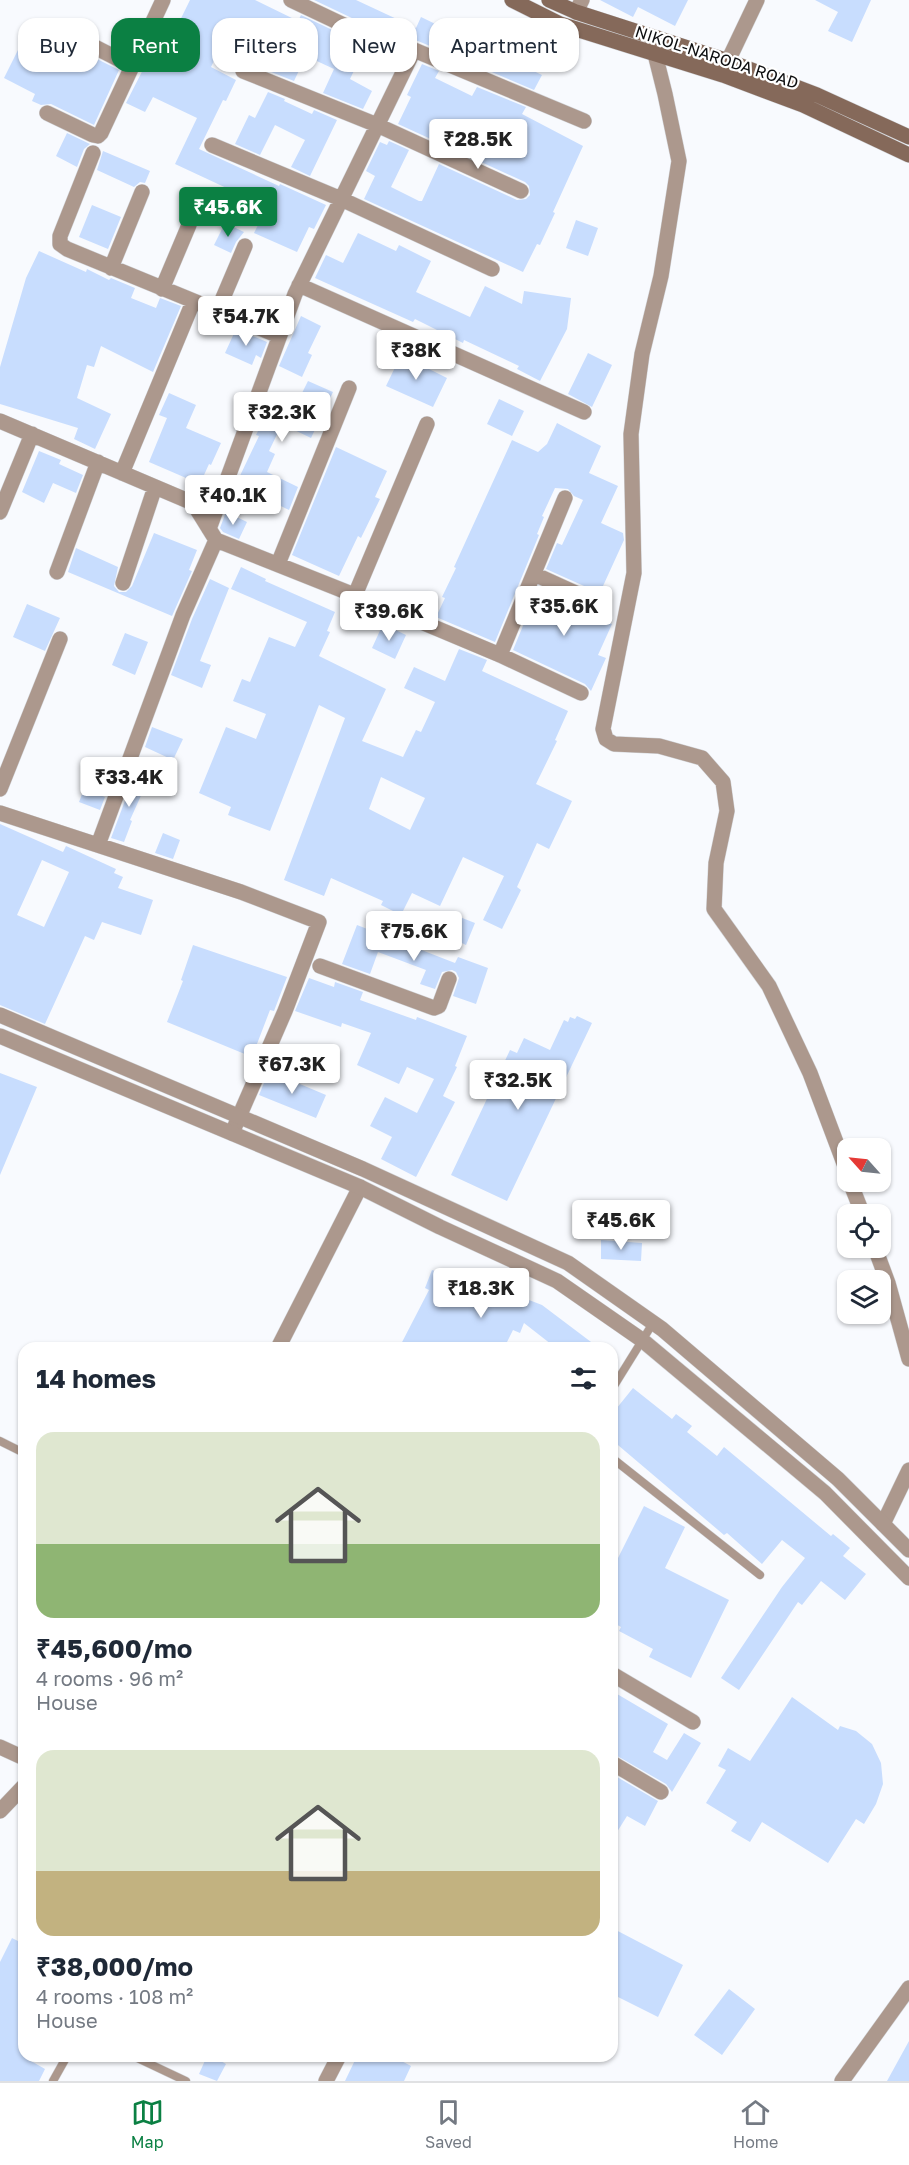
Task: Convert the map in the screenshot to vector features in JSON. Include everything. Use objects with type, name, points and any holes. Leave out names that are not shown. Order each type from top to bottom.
[{"type":"main road","name":"NIKOL-NARODA ROAD","points":[[512,0],[561,24],[655,54],[725,68],[909,155]]},
{"type":"main road","points":[[549,0],[579,6],[725,68],[817,95],[909,137]]},
{"type":"street","points":[[154,18],[162,0]]},
{"type":"street","points":[[291,0],[330,18]]},
{"type":"street","points":[[725,68],[757,0]]},
{"type":"street","points":[[658,38],[655,54],[679,161],[661,276],[642,354],[631,434],[634,573],[603,729],[606,739],[614,744],[659,746],[702,758],[723,782],[727,811],[716,863],[714,909],[769,986],[810,1073],[837,1145]]},
{"type":"street","points":[[417,51],[584,122]]},
{"type":"street","points":[[46,113],[98,136],[129,72]]},
{"type":"street","points":[[245,72],[377,125],[522,191]]},
{"type":"street","points":[[98,845],[213,535],[279,336],[299,285],[403,72]]},
{"type":"street","points":[[212,145],[341,199],[492,269]]},
{"type":"street","points":[[93,153],[60,236],[60,244],[66,249],[111,268],[279,336]]},
{"type":"street","points":[[111,268],[142,192]]},
{"type":"street","points":[[162,289],[189,225]]},
{"type":"street","points":[[217,312],[244,246]]},
{"type":"street","points":[[299,285],[584,412]]},
{"type":"street","points":[[122,472],[193,302]]},
{"type":"street","points":[[278,564],[349,388]]},
{"type":"street","points":[[0,421],[193,503],[213,535],[500,655],[580,693]]},
{"type":"street","points":[[355,595],[427,424]]},
{"type":"street","points":[[0,512],[32,434]]},
{"type":"street","points":[[57,572],[98,462]]},
{"type":"street","points":[[123,583],[155,487]]},
{"type":"street","points":[[500,655],[565,498]]},
{"type":"street","points":[[534,574],[589,599]]},
{"type":"street","points":[[0,789],[60,639]]},
{"type":"street","points":[[0,813],[240,892],[319,922],[311,963],[285,1011],[232,1133]]},
{"type":"street","points":[[311,963],[434,1008],[439,1006],[449,979]]},
{"type":"street","points":[[0,1015],[363,1170],[568,1263],[653,1323],[838,1479],[909,1550]]},
{"type":"street","points":[[0,1036],[360,1187],[557,1281],[642,1340],[825,1493],[909,1578]]},
{"type":"street","points":[[281,1342],[360,1187]]},
{"type":"street","points":[[879,1258],[909,1359]]},
{"type":"street","points":[[883,1524],[909,1470]]},
{"type":"street","points":[[618,1678],[693,1722]]},
{"type":"street","points":[[0,1747],[18,1755]]},
{"type":"street","points":[[618,1767],[661,1792]]},
{"type":"street","points":[[0,1811],[18,1792]]},
{"type":"street","points":[[842,2081],[907,1997]]},
{"type":"street","points":[[326,2081],[336,2062]]},
{"type":"lane","points":[[618,1379],[653,1323]]},
{"type":"lane","points":[[0,1441],[18,1450]]},
{"type":"lane","points":[[618,1463],[760,1575]]},
{"type":"lane","points":[[53,2081],[64,2062]]},
{"type":"lane","points":[[145,2062],[186,2081]]},
{"type":"building","points":[[190,0],[255,0],[292,18],[212,18],[212,72],[221,72],[236,80],[226,101],[223,100],[199,149],[326,205],[314,229],[309,227],[297,252],[254,233],[267,207],[175,164],[197,118],[153,97],[145,112],[126,103],[142,72],[200,72],[200,18],[181,18]]},
{"type":"building","points":[[314,0],[356,0],[395,18],[352,18]]},
{"type":"building","points":[[600,0],[688,0],[675,26],[638,7],[633,17]]},
{"type":"building","points":[[815,0],[871,0],[852,42],[828,31],[838,12]]},
{"type":"building","points":[[421,17],[429,21],[429,46],[418,41],[417,26]]},
{"type":"building","points":[[318,23],[330,29],[330,67],[318,62]]},
{"type":"building","points":[[18,50],[18,72],[99,72],[99,60],[111,66],[111,72],[118,72],[94,125],[51,104],[41,105],[32,101],[35,94],[4,78]]},
{"type":"building","points":[[422,64],[429,67],[429,72],[438,72],[435,78],[472,96],[477,87],[526,107],[522,114],[583,146],[540,245],[537,244],[523,272],[364,199],[375,176],[366,171],[380,142],[387,145],[389,141],[409,150],[391,187],[419,201],[422,201],[439,164],[517,200],[526,199],[530,195],[529,186],[525,182],[398,124],[411,97],[407,95]]},
{"type":"building","points":[[271,72],[298,72],[294,81]]},
{"type":"building","points":[[333,72],[353,72],[350,79],[372,91],[363,109],[323,93]]},
{"type":"building","points":[[491,72],[536,72],[542,75],[534,90]]},
{"type":"building","points":[[268,92],[312,114],[314,110],[337,120],[310,176],[291,167],[305,140],[275,125],[260,155],[235,144],[249,115],[255,118]]},
{"type":"building","points":[[67,133],[90,144],[84,149],[77,167],[56,156]]},
{"type":"building","points":[[103,151],[150,171],[145,183],[140,182],[134,187],[97,170]]},
{"type":"building","points":[[92,205],[121,217],[108,249],[79,237]]},
{"type":"building","points":[[576,220],[598,228],[588,256],[566,248]]},
{"type":"building","points":[[225,223],[244,232],[231,253],[214,245]]},
{"type":"building","points":[[358,233],[396,251],[399,245],[431,261],[416,292],[470,317],[485,286],[522,304],[524,291],[571,298],[567,329],[540,381],[517,369],[519,366],[464,340],[463,343],[415,319],[413,322],[315,278],[326,255],[343,263]]},
{"type":"building","points":[[39,251],[86,272],[87,269],[109,280],[111,278],[135,288],[131,298],[156,308],[160,298],[181,306],[153,372],[101,346],[94,367],[87,365],[77,398],[111,414],[95,449],[74,439],[78,428],[0,404],[0,367],[26,278]]},
{"type":"building","points":[[301,316],[321,326],[308,353],[312,355],[302,377],[279,366]]},
{"type":"building","points":[[236,329],[267,342],[261,358],[256,355],[252,365],[225,353]]},
{"type":"building","points":[[588,353],[612,365],[592,407],[568,394]]},
{"type":"building","points":[[401,355],[447,378],[433,407],[386,386]]},
{"type":"building","points":[[308,381],[333,392],[311,438],[282,424],[269,451],[275,454],[267,472],[298,487],[289,510],[237,482],[274,399],[294,409]]},
{"type":"building","points":[[169,393],[196,405],[186,428],[221,443],[200,484],[149,462],[167,418],[159,415]]},
{"type":"building","points":[[499,399],[524,411],[512,436],[487,424]]},
{"type":"building","points":[[557,423],[601,446],[589,473],[618,486],[601,523],[623,533],[624,540],[598,597],[593,590],[546,569],[557,543],[562,545],[583,500],[574,496],[568,489],[555,488],[542,516],[544,517],[537,534],[539,535],[495,642],[436,617],[445,598],[442,597],[456,568],[454,567],[512,440],[538,452],[547,444]]},
{"type":"building","points":[[336,447],[387,471],[375,497],[380,499],[361,538],[358,536],[339,576],[292,555]]},
{"type":"building","points":[[39,451],[61,460],[59,464],[83,475],[76,493],[53,483],[44,503],[22,492]]},
{"type":"building","points":[[226,512],[247,522],[239,539],[223,532],[220,528]]},
{"type":"building","points":[[154,533],[197,550],[189,570],[192,571],[172,616],[68,572],[76,548],[118,567],[114,586],[119,592],[126,592],[132,586]]},
{"type":"building","points":[[241,567],[266,579],[265,581],[335,612],[327,631],[330,632],[319,656],[386,689],[362,741],[403,757],[416,730],[421,732],[435,702],[404,688],[414,667],[445,681],[459,649],[487,660],[482,671],[568,711],[555,740],[557,741],[536,784],[572,801],[549,849],[537,843],[517,887],[521,890],[502,929],[483,920],[504,876],[463,857],[440,906],[412,893],[401,915],[381,905],[383,901],[331,878],[324,896],[284,880],[345,718],[319,705],[270,831],[228,815],[231,807],[199,793],[226,727],[256,739],[266,714],[233,701],[242,679],[250,682],[269,637],[295,647],[307,622],[231,589]],"holes":[[[381,777],[425,798],[410,830],[369,809]]]},
{"type":"building","points":[[210,579],[229,588],[200,661],[211,665],[202,688],[171,675]]},
{"type":"building","points":[[539,587],[585,608],[594,607],[591,614],[612,624],[598,655],[606,658],[591,691],[585,684],[513,650]]},
{"type":"building","points":[[27,604],[60,618],[45,651],[13,637]]},
{"type":"building","points":[[383,624],[406,635],[395,659],[372,648]]},
{"type":"building","points":[[125,633],[148,642],[135,675],[112,665]]},
{"type":"building","points":[[152,727],[183,739],[173,760],[145,747]]},
{"type":"building","points":[[135,774],[148,780],[130,820],[132,821],[124,842],[111,838]]},
{"type":"building","points":[[84,789],[105,797],[100,810],[79,802]]},
{"type":"building","points":[[0,824],[63,852],[66,846],[116,869],[114,873],[123,877],[118,888],[153,900],[141,935],[102,922],[94,940],[85,936],[45,1024],[0,1005]],"holes":[[[42,860],[69,872],[44,927],[17,915]]]},
{"type":"building","points":[[163,833],[180,840],[173,859],[155,853]]},
{"type":"building","points":[[452,914],[475,923],[466,945],[444,935]]},
{"type":"building","points":[[357,925],[455,963],[458,957],[488,968],[476,1004],[453,996],[459,978],[452,970],[442,972],[435,989],[420,984],[426,970],[378,952],[370,974],[342,964]]},
{"type":"building","points":[[193,945],[287,977],[274,1011],[270,1010],[252,1057],[167,1022],[183,981],[181,980]]},
{"type":"building","points":[[309,978],[334,987],[335,982],[363,992],[360,1000],[416,1020],[417,1017],[467,1036],[455,1066],[457,1067],[443,1096],[455,1102],[416,1177],[381,1159],[392,1137],[370,1126],[385,1097],[417,1113],[434,1079],[407,1067],[399,1084],[357,1065],[371,1033],[342,1023],[341,1027],[295,1011]]},
{"type":"building","points":[[577,1016],[592,1023],[507,1201],[451,1175],[510,1050],[517,1053],[524,1038],[550,1050],[564,1020],[568,1022],[570,1017],[575,1019]]},
{"type":"building","points":[[269,1071],[326,1095],[316,1118],[259,1095]]},
{"type":"building","points":[[0,1073],[37,1087],[0,1175]]},
{"type":"building","points":[[601,1240],[642,1243],[641,1261],[601,1259]]},
{"type":"building","points":[[432,1270],[447,1276],[449,1272],[483,1285],[481,1290],[512,1303],[516,1295],[542,1305],[591,1342],[548,1342],[524,1323],[520,1333],[513,1330],[507,1342],[402,1342],[429,1290],[425,1288]]},
{"type":"building","points":[[633,1388],[672,1419],[676,1414],[692,1426],[687,1432],[717,1456],[724,1447],[831,1536],[833,1534],[850,1548],[843,1556],[866,1574],[845,1600],[821,1581],[802,1605],[798,1602],[739,1690],[721,1678],[782,1587],[805,1558],[782,1540],[762,1564],[727,1533],[724,1535],[618,1445],[618,1407]]},
{"type":"building","points":[[644,1506],[685,1527],[665,1568],[729,1600],[691,1678],[649,1657],[653,1649],[619,1631],[621,1627],[618,1625],[618,1558]]},
{"type":"building","points":[[618,1695],[668,1724],[653,1752],[667,1760],[684,1733],[701,1743],[672,1792],[666,1784],[618,1756]]},
{"type":"building","points":[[792,1697],[838,1730],[840,1726],[856,1731],[872,1744],[881,1763],[883,1784],[876,1804],[864,1824],[856,1819],[828,1863],[762,1822],[750,1842],[731,1831],[737,1822],[706,1803],[726,1770],[718,1766],[728,1748],[750,1761]]},
{"type":"building","points":[[618,1778],[658,1801],[645,1826],[627,1816],[618,1830]]},
{"type":"building","points":[[618,1931],[683,1965],[658,2017],[618,1997]]},
{"type":"building","points":[[12,1938],[18,1941],[18,2062],[33,2062],[45,2069],[39,2081],[0,2081],[0,1962]]},
{"type":"building","points":[[729,1989],[755,2009],[722,2055],[694,2035]]},
{"type":"building","points":[[909,2041],[909,2081],[887,2081]]},
{"type":"building","points":[[204,2062],[226,2064],[217,2081],[199,2074]]},
{"type":"building","points":[[354,2062],[403,2062],[411,2066],[404,2081],[345,2081]]}]
